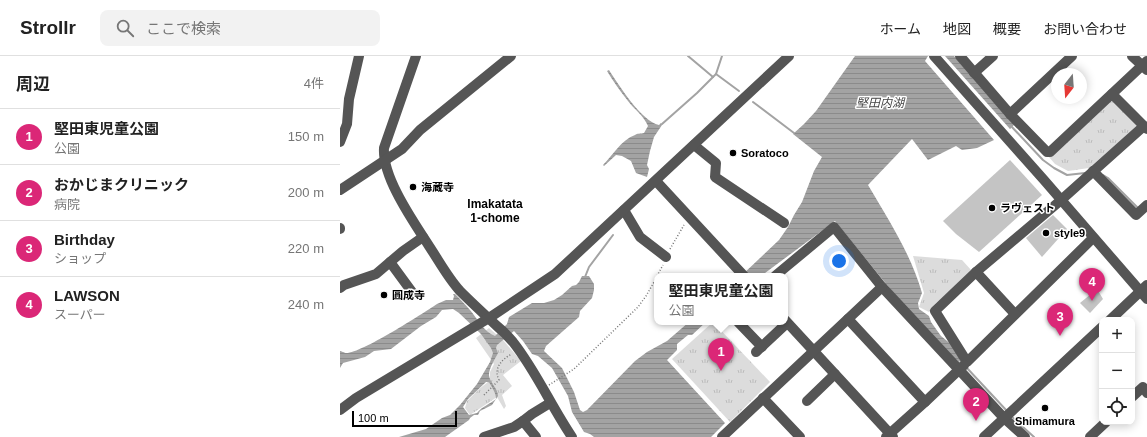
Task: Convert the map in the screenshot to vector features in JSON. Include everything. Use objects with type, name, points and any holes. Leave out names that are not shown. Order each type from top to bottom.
[{"type":"street","points":[[340,142],[347,124],[349,99],[359,56]]},
{"type":"street","points":[[416,56],[384,148],[388,173],[399,196],[442,266],[485,320],[500,329],[519,350],[529,364],[550,403],[572,437]]},
{"type":"street","points":[[340,190],[402,149],[420,130],[511,56]]},
{"type":"street","points":[[340,410],[356,398],[473,328],[554,274],[789,56]]},
{"type":"street","points":[[934,56],[1044,180],[1093,238],[1145,292],[1114,317]]},
{"type":"street","points":[[960,56],[1010,114],[1047,152],[1050,152],[1112,94],[1145,66],[1132,56]]},
{"type":"street","points":[[974,73],[993,56]]},
{"type":"street","points":[[1010,114],[1072,56]]},
{"type":"street","points":[[967,362],[935,310],[976,272],[1145,128],[1112,94]]},
{"type":"street","points":[[694,145],[716,164],[715,177],[784,223]]},
{"type":"street","points":[[1093,171],[1136,215],[1147,205]]},
{"type":"street","points":[[656,180],[742,273]]},
{"type":"street","points":[[624,210],[640,237],[666,257]]},
{"type":"street","points":[[779,273],[834,227],[882,287],[1004,418],[1025,437]]},
{"type":"street","points":[[340,288],[344,285],[376,274],[423,237]]},
{"type":"street","points":[[788,324],[890,436],[1093,238]]},
{"type":"street","points":[[390,262],[412,292]]},
{"type":"street","points":[[976,272],[1015,314]]},
{"type":"street","points":[[722,437],[882,287]]},
{"type":"street","points":[[848,319],[925,402]]},
{"type":"street","points":[[740,325],[759,350],[783,325]]},
{"type":"street","points":[[984,437],[1099,330]]},
{"type":"street","points":[[807,400],[835,374]]},
{"type":"street","points":[[1135,394],[1142,387],[1147,393]]},
{"type":"street","points":[[764,398],[800,437]]},
{"type":"street","points":[[489,436],[514,427],[550,403]]},
{"type":"street","points":[[523,422],[536,437]]},
{"type":"street","points":[[1090,437],[1103,425]]},
{"type":"path","points":[[658,273],[681,230],[690,218]]},
{"type":"path","points":[[554,382],[567,375],[587,358],[638,307],[654,281]]},
{"type":"path","points":[[484,395],[499,380],[497,370],[500,363],[506,357],[519,350]]},
{"type":"green space","points":[[1113,98],[1139,125],[1089,168],[1068,171],[1055,164],[1048,156]]},
{"type":"green space","points":[[913,256],[962,260],[972,271],[935,304],[929,312],[919,307],[924,293]]},
{"type":"green space","points":[[710,325],[716,325],[770,382],[730,422],[672,359]]},
{"type":"green space","points":[[489,328],[503,340],[521,361],[503,375],[512,386],[502,395],[506,406],[504,409],[497,397],[470,415],[465,408],[467,401],[488,382],[490,372],[494,364],[476,338]]},
{"type":"water","name":"堅田内湖","points":[[855,56],[928,56],[925,61],[994,140],[977,148],[962,150],[956,146],[928,160],[912,139],[868,185],[912,264],[922,293],[918,303],[919,309],[929,316],[931,322],[941,336],[952,345],[961,360],[958,363],[900,301],[835,221],[765,273],[744,273],[779,240],[788,227],[802,202],[814,171],[822,157],[793,134],[816,111]]},
{"type":"water","points":[[945,56],[954,56],[1015,124],[1010,129]]},
{"type":"water","points":[[609,70],[624,93],[638,110],[652,122],[659,125],[661,123],[662,125],[654,137],[647,165],[649,169],[647,177],[636,173],[631,161],[622,156],[616,155],[604,166],[603,165],[626,140],[637,134],[644,133],[648,126],[617,86],[607,71]]},
{"type":"water","points":[[582,276],[589,276],[594,284],[592,298],[580,311],[579,317],[546,346],[544,351],[562,368],[574,392],[580,410],[583,412],[587,410],[635,361],[647,352],[667,341],[686,325],[703,325],[692,335],[688,335],[677,344],[677,350],[667,360],[725,423],[711,437],[594,437],[584,432],[572,412],[568,396],[552,368],[538,356],[532,354],[514,331],[497,345],[496,348],[498,353],[489,372],[489,378],[497,390],[498,396],[496,399],[492,405],[480,411],[478,415],[474,415],[445,437],[399,437],[426,429],[442,418],[450,415],[477,384],[490,362],[493,353],[491,348],[481,334],[453,309],[442,310],[436,317],[421,326],[391,349],[374,351],[365,357],[343,363],[340,368],[340,351],[346,353],[353,352],[377,341],[437,304],[446,300],[453,300],[453,294],[455,294],[487,331],[495,336],[507,324],[509,317],[532,303],[544,303],[554,300],[572,286],[576,285]],"holes":[[[486,382],[489,382],[495,392],[496,399],[477,413],[469,415],[463,407],[468,399]]]},
{"type":"building","name":"ラヴェスト","points":[[1010,160],[1042,195],[979,252],[956,234],[943,221]]},
{"type":"building","name":"style9","points":[[1053,215],[1067,229],[1042,257],[1026,238]]},
{"type":"building","points":[[1097,289],[1103,299],[1090,313],[1080,303]]},
{"type":"waterway","points":[[688,56],[713,77]]},
{"type":"waterway","points":[[716,74],[722,56]]},
{"type":"waterway","points":[[662,124],[716,74],[739,91]]},
{"type":"waterway","points":[[753,102],[794,133]]},
{"type":"waterway","points":[[1011,126],[1043,160],[1054,168],[1067,175],[1085,173]]},
{"type":"waterway","points":[[1103,175],[1108,178],[1139,209]]},
{"type":"waterway","points":[[585,277],[589,267],[613,235]]},
{"type":"waterway","points":[[966,367],[1007,411]]},
{"type":"waterway","points":[[1011,416],[1034,437]]},
{"type":"place","name":"Soratoco","points":[[733,153]]},
{"type":"place","name":"海蔵寺","points":[[413,187]]},
{"type":"place","name":"ラヴェスト","points":[[992,208]]},
{"type":"place","name":"style9","points":[[1046,233]]},
{"type":"place","name":"圓成寺","points":[[384,295]]},
{"type":"place","name":"LAWSON","points":[[1092,301]]},
{"type":"place","name":"Birthday","points":[[1060,336]]},
{"type":"place","name":"堅田東児童公園","points":[[721,371]]},
{"type":"place","name":"Shimamura","points":[[1045,408]]},
{"type":"place","name":"おかじまクリニック","points":[[976,421]]},
{"type":"district","name":"Imakatata 1-chome","points":[[495,211]]}]
